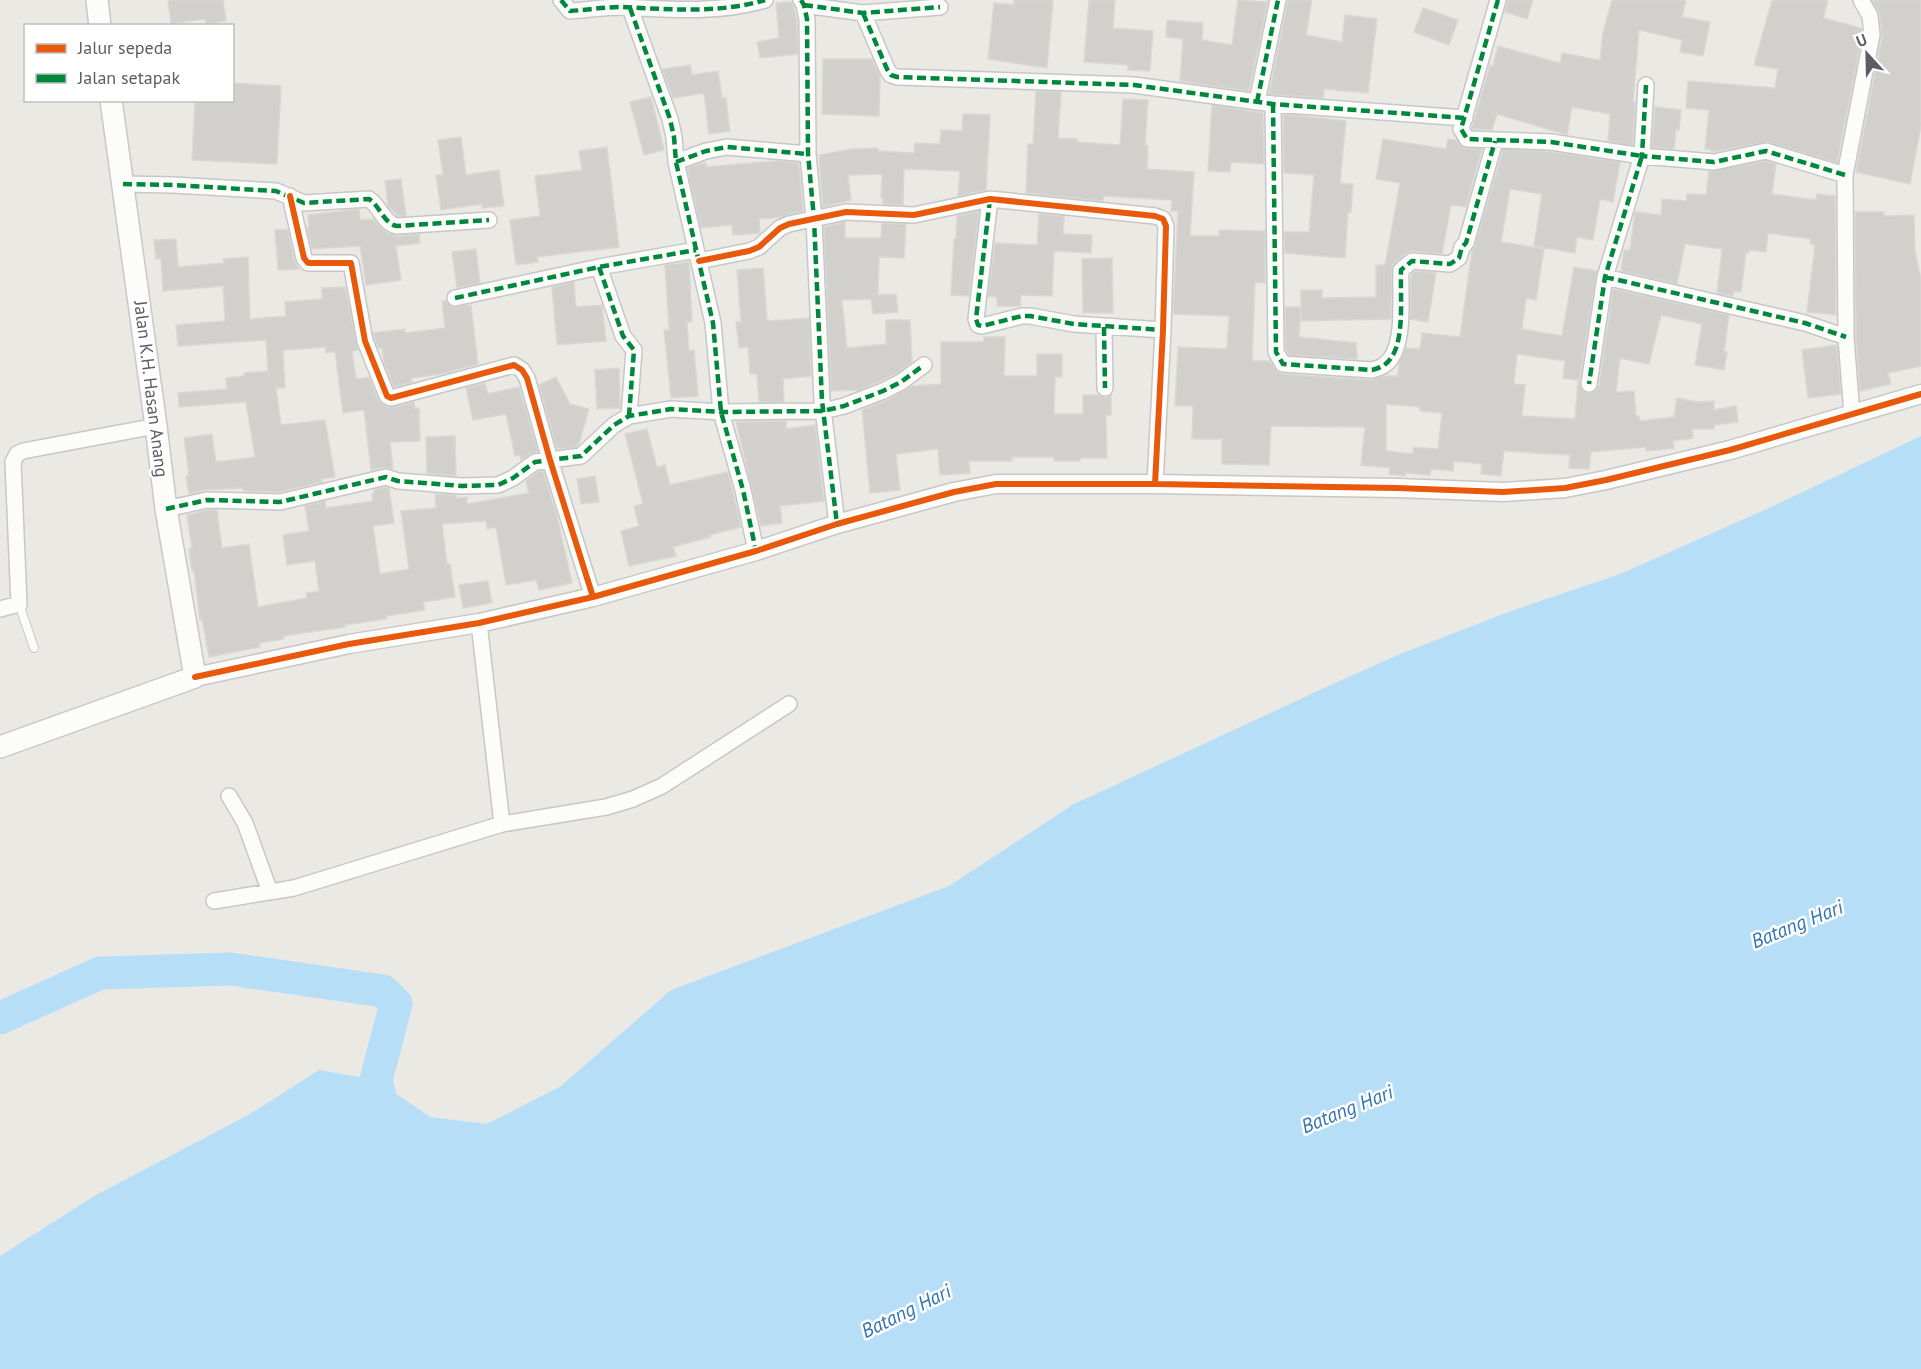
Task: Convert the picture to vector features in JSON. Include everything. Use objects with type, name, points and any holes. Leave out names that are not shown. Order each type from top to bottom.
[{"type":"main road","points":[[97,0],[100,24]]},
{"type":"main road","name":"Jalan K.H. Hasan Anang","points":[[111,102],[166,509],[195,677]]},
{"type":"main road","points":[[0,747],[195,677]]},
{"type":"street","points":[[561,0],[570,11],[619,7],[735,8],[765,0]]},
{"type":"street","points":[[1257,102],[1278,0]]},
{"type":"street","points":[[1498,0],[1461,129],[1467,139],[1551,142],[1642,156],[1714,162],[1766,150],[1845,175]]},
{"type":"street","points":[[1852,416],[1845,337],[1845,175],[1872,35],[1870,16],[1862,0]]},
{"type":"street","points":[[837,524],[823,411],[814,219],[808,154],[807,19],[803,3],[863,13],[940,7]]},
{"type":"street","points":[[630,8],[670,119],[676,162],[713,323],[721,412],[743,490],[756,551]]},
{"type":"street","points":[[863,13],[886,69],[891,75],[897,77],[1134,85],[1273,104],[1464,117]]},
{"type":"street","points":[[1589,384],[1605,277],[1642,156],[1646,85]]},
{"type":"street","points":[[1273,104],[1276,352],[1283,364],[1372,370],[1384,366],[1392,358],[1399,343],[1401,270],[1412,261],[1450,264],[1459,258],[1462,247],[1466,243],[1495,141]]},
{"type":"street","points":[[676,162],[706,151],[727,147],[808,154]]},
{"type":"street","points":[[123,184],[276,191],[304,203],[369,199],[390,223],[398,226],[489,220]]},
{"type":"street","points":[[290,196],[304,258],[308,263],[351,263],[365,341],[387,396],[391,398],[514,365],[522,370],[527,378],[593,597]]},
{"type":"street","points":[[990,199],[976,319],[978,325],[1030,316],[1104,327],[1163,330]]},
{"type":"street","points":[[455,298],[600,267],[749,251],[759,247],[780,228],[789,224],[846,212],[914,215],[990,199],[1155,216],[1163,219],[1166,226],[1155,484]]},
{"type":"street","points":[[600,267],[620,328],[634,350],[629,416]]},
{"type":"street","points":[[1605,277],[1804,323],[1845,337]]},
{"type":"street","points":[[1104,327],[1105,388]]},
{"type":"street","points":[[166,509],[207,500],[280,502],[386,477],[398,481],[462,486],[498,485],[513,478],[535,462],[581,456],[614,424],[629,416],[671,409],[721,412],[823,411],[844,406],[883,391],[901,382],[924,365]]},
{"type":"street","points":[[195,677],[349,645],[479,623],[593,597],[756,551],[837,524],[954,492],[996,484],[1155,484],[1503,492],[1565,488],[1718,453],[1852,416],[1921,394]]},
{"type":"street","points":[[0,609],[19,604],[13,462],[17,454],[156,426]]},
{"type":"street","points":[[479,623],[502,824]]},
{"type":"street","points":[[214,901],[315,882],[502,824],[606,807],[633,799],[662,786],[789,704]]},
{"type":"street","points":[[228,796],[245,823],[270,892]]},
{"type":"lane","points":[[19,604],[34,648]]},
{"type":"water","name":"Batang Hari","points":[[1921,436],[1921,1369],[0,1369],[0,1256],[96,1195],[250,1114],[319,1070],[376,1080],[430,1117],[487,1124],[561,1086],[671,990],[949,886],[1074,804],[1335,683],[1400,654],[1511,611],[1620,574],[1769,508]]},
{"type":"building","points":[[168,0],[223,0],[226,21],[206,24],[205,19],[171,24]]},
{"type":"building","points":[[1014,0],[1053,0],[1047,68],[988,59],[994,3],[1014,5]]},
{"type":"building","points":[[1089,0],[1115,0],[1113,28],[1153,31],[1150,71],[1128,70],[1128,65],[1084,62]]},
{"type":"building","points":[[1238,0],[1266,2],[1268,0],[1249,91],[1180,81],[1183,39],[1166,37],[1167,20],[1203,23],[1202,40],[1232,45]]},
{"type":"building","points":[[1288,0],[1312,0],[1306,35],[1342,42],[1345,15],[1377,19],[1368,93],[1324,89],[1323,98],[1269,94]]},
{"type":"building","points":[[1508,0],[1533,0],[1527,19],[1505,12]]},
{"type":"building","points":[[1612,0],[1686,0],[1682,17],[1710,22],[1703,56],[1680,52],[1682,40],[1639,30],[1633,102],[1635,102],[1633,145],[1608,141],[1610,114],[1572,107],[1567,135],[1497,114],[1492,130],[1472,128],[1490,65],[1493,66],[1498,46],[1560,63],[1562,53],[1600,60],[1603,32]]},
{"type":"building","points":[[1772,0],[1828,0],[1823,18],[1861,28],[1862,35],[1837,163],[1768,142],[1711,152],[1712,150],[1705,149],[1709,110],[1686,108],[1688,81],[1775,88],[1778,69],[1754,65]]},
{"type":"building","points":[[1872,0],[1921,0],[1921,126],[1910,184],[1856,172],[1882,37],[1880,15]]},
{"type":"building","points":[[792,2],[797,20],[798,54],[760,58],[757,42],[779,38],[776,3]]},
{"type":"building","points":[[1423,8],[1458,20],[1449,45],[1414,32]]},
{"type":"building","points":[[823,59],[872,59],[880,77],[879,116],[822,114]]},
{"type":"building","points":[[690,65],[692,75],[718,71],[722,98],[726,98],[730,131],[709,134],[704,93],[673,98],[662,69]]},
{"type":"building","points":[[234,83],[281,86],[277,164],[192,160],[195,102],[234,102]]},
{"type":"building","points":[[1036,91],[1061,92],[1058,138],[1077,139],[1077,142],[1120,145],[1123,99],[1148,100],[1145,145],[1148,146],[1147,169],[1194,172],[1190,236],[1219,236],[1219,230],[1265,231],[1265,283],[1255,282],[1252,361],[1270,361],[1277,372],[1282,374],[1371,380],[1385,376],[1398,376],[1399,363],[1406,348],[1420,349],[1422,333],[1460,337],[1472,251],[1503,150],[1543,151],[1620,162],[1613,202],[1600,199],[1593,240],[1577,237],[1575,253],[1534,246],[1542,194],[1510,189],[1501,242],[1544,249],[1536,300],[1526,298],[1522,329],[1562,336],[1574,267],[1597,271],[1579,383],[1583,391],[1588,394],[1596,390],[1599,385],[1613,289],[1729,315],[1724,370],[1695,365],[1702,324],[1661,315],[1649,364],[1620,358],[1616,392],[1634,391],[1636,416],[1639,416],[1640,421],[1674,417],[1677,398],[1698,402],[1714,401],[1714,410],[1736,406],[1738,422],[1714,425],[1714,429],[1692,429],[1693,438],[1673,441],[1674,448],[1646,451],[1646,447],[1591,452],[1589,469],[1569,468],[1570,455],[1504,451],[1501,476],[1481,474],[1482,464],[1454,461],[1453,471],[1431,469],[1430,475],[1389,474],[1390,468],[1361,465],[1365,427],[1271,426],[1269,465],[1222,464],[1222,439],[1192,439],[1193,406],[1175,406],[1178,347],[1227,349],[1229,316],[1173,314],[1178,211],[1171,211],[1172,200],[1104,196],[1103,201],[1026,193],[1028,144],[1033,144]],"holes":[[[1517,354],[1565,361],[1563,378],[1578,380],[1575,419],[1522,416],[1525,385],[1514,384]],[[1386,404],[1420,407],[1420,411],[1442,413],[1438,449],[1413,447],[1413,454],[1386,451]]]},
{"type":"building","points":[[651,97],[664,150],[644,155],[630,102]]},
{"type":"building","points":[[1212,105],[1263,113],[1264,164],[1231,162],[1230,172],[1208,171]]},
{"type":"building","points":[[1655,107],[1681,110],[1674,149],[1652,147]]},
{"type":"building","points":[[963,114],[990,115],[986,190],[958,196],[960,171],[904,169],[903,205],[883,204],[882,174],[848,175],[851,200],[823,207],[819,155],[852,149],[878,148],[878,151],[914,153],[915,143],[940,144],[941,130],[962,131]]},
{"type":"building","points":[[1283,114],[1346,121],[1340,183],[1353,184],[1351,212],[1348,212],[1345,258],[1285,253],[1284,232],[1309,232],[1314,175],[1284,173]]},
{"type":"building","points":[[461,137],[466,175],[499,170],[504,206],[482,208],[482,204],[441,210],[436,175],[443,175],[438,140]]},
{"type":"building","points":[[1383,139],[1446,149],[1448,139],[1456,140],[1463,148],[1482,149],[1466,207],[1451,205],[1442,254],[1412,251],[1406,253],[1392,265],[1391,319],[1301,321],[1301,290],[1322,290],[1322,298],[1376,297],[1376,265],[1385,265],[1400,183],[1376,179]]},
{"type":"building","points":[[607,147],[619,247],[537,257],[538,262],[516,265],[510,220],[540,216],[535,176],[582,170],[579,151]]},
{"type":"building","points":[[777,161],[799,163],[803,211],[759,219],[760,233],[733,235],[732,225],[701,228],[687,168],[706,163],[706,167]]},
{"type":"building","points":[[1766,161],[1776,164],[1772,194],[1816,200],[1817,194],[1835,196],[1836,315],[1807,312],[1815,245],[1810,244],[1811,239],[1768,233],[1766,252],[1749,250],[1749,253],[1746,252],[1741,292],[1734,291],[1733,296],[1717,293],[1722,249],[1685,244],[1677,284],[1621,271],[1624,250],[1630,250],[1635,212],[1661,215],[1662,199],[1686,201],[1687,194],[1706,195],[1709,171]]},
{"type":"building","points":[[401,179],[406,216],[398,216],[388,206],[385,181]]},
{"type":"building","points":[[359,209],[360,220],[373,219],[389,234],[398,236],[419,234],[420,243],[396,246],[401,280],[366,285],[360,246],[312,249],[307,228],[309,228],[308,215]]},
{"type":"building","points":[[979,211],[969,296],[951,295],[957,216]]},
{"type":"building","points":[[1855,212],[1884,212],[1884,216],[1914,215],[1915,251],[1921,279],[1921,366],[1888,373],[1891,384],[1860,391],[1856,337]]},
{"type":"building","points":[[1039,214],[1064,216],[1063,234],[1092,235],[1091,253],[1054,251],[1052,296],[1021,295],[1020,306],[997,306],[997,297],[988,296],[995,243],[1037,245]]},
{"type":"building","points":[[845,222],[845,238],[881,238],[882,223],[906,224],[904,258],[879,257],[878,295],[896,294],[898,312],[873,314],[871,299],[842,300],[847,348],[886,344],[886,320],[910,320],[912,362],[896,374],[860,390],[831,391],[824,227]]},
{"type":"building","points":[[288,229],[294,260],[299,269],[278,270],[275,230]]},
{"type":"building","points":[[176,239],[178,267],[224,263],[223,259],[248,257],[250,319],[286,316],[285,302],[322,299],[322,288],[345,287],[358,350],[352,351],[356,379],[369,377],[378,400],[387,407],[414,402],[415,409],[419,408],[420,441],[390,442],[393,469],[384,467],[371,470],[364,410],[343,413],[335,352],[326,353],[326,347],[283,350],[285,388],[276,388],[281,425],[325,420],[335,477],[279,492],[244,491],[243,488],[205,490],[189,494],[184,438],[212,434],[216,462],[255,457],[246,402],[179,407],[178,393],[227,389],[226,378],[244,376],[244,373],[268,371],[266,340],[178,346],[176,325],[225,321],[223,286],[163,291],[161,258],[156,259],[154,240]]},
{"type":"building","points":[[476,249],[480,283],[457,288],[452,252]]},
{"type":"building","points":[[1112,258],[1113,313],[1083,313],[1082,259]]},
{"type":"building","points":[[689,262],[692,322],[687,322],[689,351],[694,350],[698,396],[671,398],[664,330],[669,330],[665,265]]},
{"type":"building","points":[[763,268],[767,319],[769,321],[809,318],[811,376],[783,379],[784,402],[759,402],[757,374],[750,374],[748,347],[739,348],[736,322],[741,322],[737,270]]},
{"type":"building","points":[[1415,271],[1436,273],[1428,322],[1410,319],[1411,275]]},
{"type":"building","points":[[574,282],[576,307],[602,305],[606,341],[557,345],[552,287]]},
{"type":"building","points":[[442,301],[446,301],[453,307],[471,305],[478,364],[442,374],[411,378],[412,382],[394,387],[384,362],[382,348],[378,348],[373,333],[405,329],[405,333],[445,328]]},
{"type":"building","points":[[1285,307],[1301,307],[1299,337],[1356,343],[1357,359],[1289,355],[1286,349]]},
{"type":"building","points":[[984,337],[1005,337],[1004,376],[1037,376],[1037,354],[1062,354],[1062,377],[1055,377],[1054,414],[1083,414],[1083,395],[1098,395],[1105,398],[1111,395],[1111,415],[1106,415],[1107,458],[1054,461],[1054,457],[1012,457],[1012,461],[969,461],[970,473],[940,475],[938,449],[896,454],[900,490],[870,493],[862,410],[887,400],[912,386],[941,384],[941,342],[984,342]]},
{"type":"building","points":[[1837,345],[1841,394],[1808,398],[1802,350]]},
{"type":"building","points":[[619,368],[620,408],[597,409],[595,370]]},
{"type":"building","points":[[556,377],[570,404],[589,409],[577,447],[557,449],[539,385]]},
{"type":"building","points":[[485,383],[488,394],[519,387],[538,452],[521,460],[520,455],[515,456],[506,414],[473,420],[466,388]]},
{"type":"building","points":[[786,421],[786,429],[815,425],[824,501],[780,506],[782,523],[761,526],[736,422]]},
{"type":"building","points":[[647,429],[657,467],[665,465],[670,485],[728,472],[741,527],[673,547],[676,556],[629,566],[621,531],[639,526],[634,506],[643,504],[625,434]]},
{"type":"building","points":[[455,436],[456,476],[427,473],[426,437]]},
{"type":"building","points":[[539,471],[543,471],[557,516],[572,583],[539,590],[536,580],[506,585],[496,527],[487,529],[486,521],[442,524],[447,564],[450,564],[455,597],[423,602],[425,610],[386,616],[386,619],[345,625],[345,627],[283,636],[284,639],[259,643],[260,647],[209,657],[202,619],[200,620],[194,571],[192,571],[189,549],[192,548],[187,515],[217,510],[222,548],[249,544],[258,607],[307,598],[306,593],[319,591],[315,561],[287,565],[283,535],[309,531],[305,506],[325,501],[326,508],[373,501],[374,490],[389,488],[394,523],[373,526],[380,574],[409,569],[401,511],[436,508],[435,494],[456,495],[457,498],[467,497],[467,504],[529,493],[526,481]]},
{"type":"building","points":[[595,476],[599,502],[581,504],[577,479]]},
{"type":"building","points":[[488,581],[492,603],[463,608],[459,585]]},
{"type":"waterway","points":[[0,1018],[100,973],[230,969],[383,991],[396,1004],[376,1080],[386,1122]]},
{"type":"marked path","points":[[561,0],[570,11],[608,7],[711,9],[765,0]]},
{"type":"marked path","points":[[801,0],[807,19],[808,154],[814,219],[822,401],[837,524]]},
{"type":"marked path","points":[[1257,102],[1278,0]]},
{"type":"marked path","points":[[1498,0],[1461,129],[1467,139],[1551,142],[1642,156],[1605,277],[1589,384]]},
{"type":"marked path","points":[[804,5],[863,13],[940,7]]},
{"type":"marked path","points":[[630,8],[670,119],[676,162],[713,323],[721,412],[743,490],[756,551]]},
{"type":"marked path","points":[[863,13],[887,69],[891,75],[897,77],[1134,85],[1273,104],[1465,118]]},
{"type":"marked path","points":[[1646,85],[1642,156],[1714,162],[1766,151],[1845,175]]},
{"type":"marked path","points":[[1273,104],[1276,352],[1283,364],[1372,370],[1389,361],[1395,350],[1400,328],[1401,270],[1412,261],[1450,264],[1459,258],[1462,247],[1466,243],[1495,141]]},
{"type":"marked path","points":[[676,162],[706,151],[727,147],[808,154]]},
{"type":"marked path","points":[[123,184],[276,191],[304,203],[369,199],[389,222],[397,226],[489,220]]},
{"type":"marked path","points":[[990,199],[976,319],[978,325],[1030,316],[1074,324],[1163,330]]},
{"type":"marked path","points":[[455,298],[599,267],[696,250]]},
{"type":"marked path","points":[[599,267],[623,336],[634,350],[629,416]]},
{"type":"marked path","points":[[1605,277],[1805,323],[1846,337]]},
{"type":"marked path","points":[[1104,327],[1105,388]]},
{"type":"marked path","points":[[166,509],[207,500],[280,502],[386,477],[398,481],[462,486],[498,485],[513,478],[535,462],[581,456],[614,425],[629,416],[671,409],[721,412],[823,411],[844,406],[883,391],[901,382],[924,365]]},
{"type":"cycle path","points":[[290,196],[304,258],[308,263],[351,263],[365,341],[387,396],[391,398],[514,365],[522,370],[527,378],[593,597]]},
{"type":"cycle path","points":[[699,261],[759,247],[780,228],[789,224],[846,212],[914,215],[990,199],[1155,216],[1163,219],[1166,226],[1163,330],[1155,484]]},
{"type":"cycle path","points":[[195,677],[349,644],[479,623],[593,597],[756,551],[837,524],[954,492],[996,484],[1155,484],[1503,492],[1565,488],[1730,450],[1921,394]]}]
